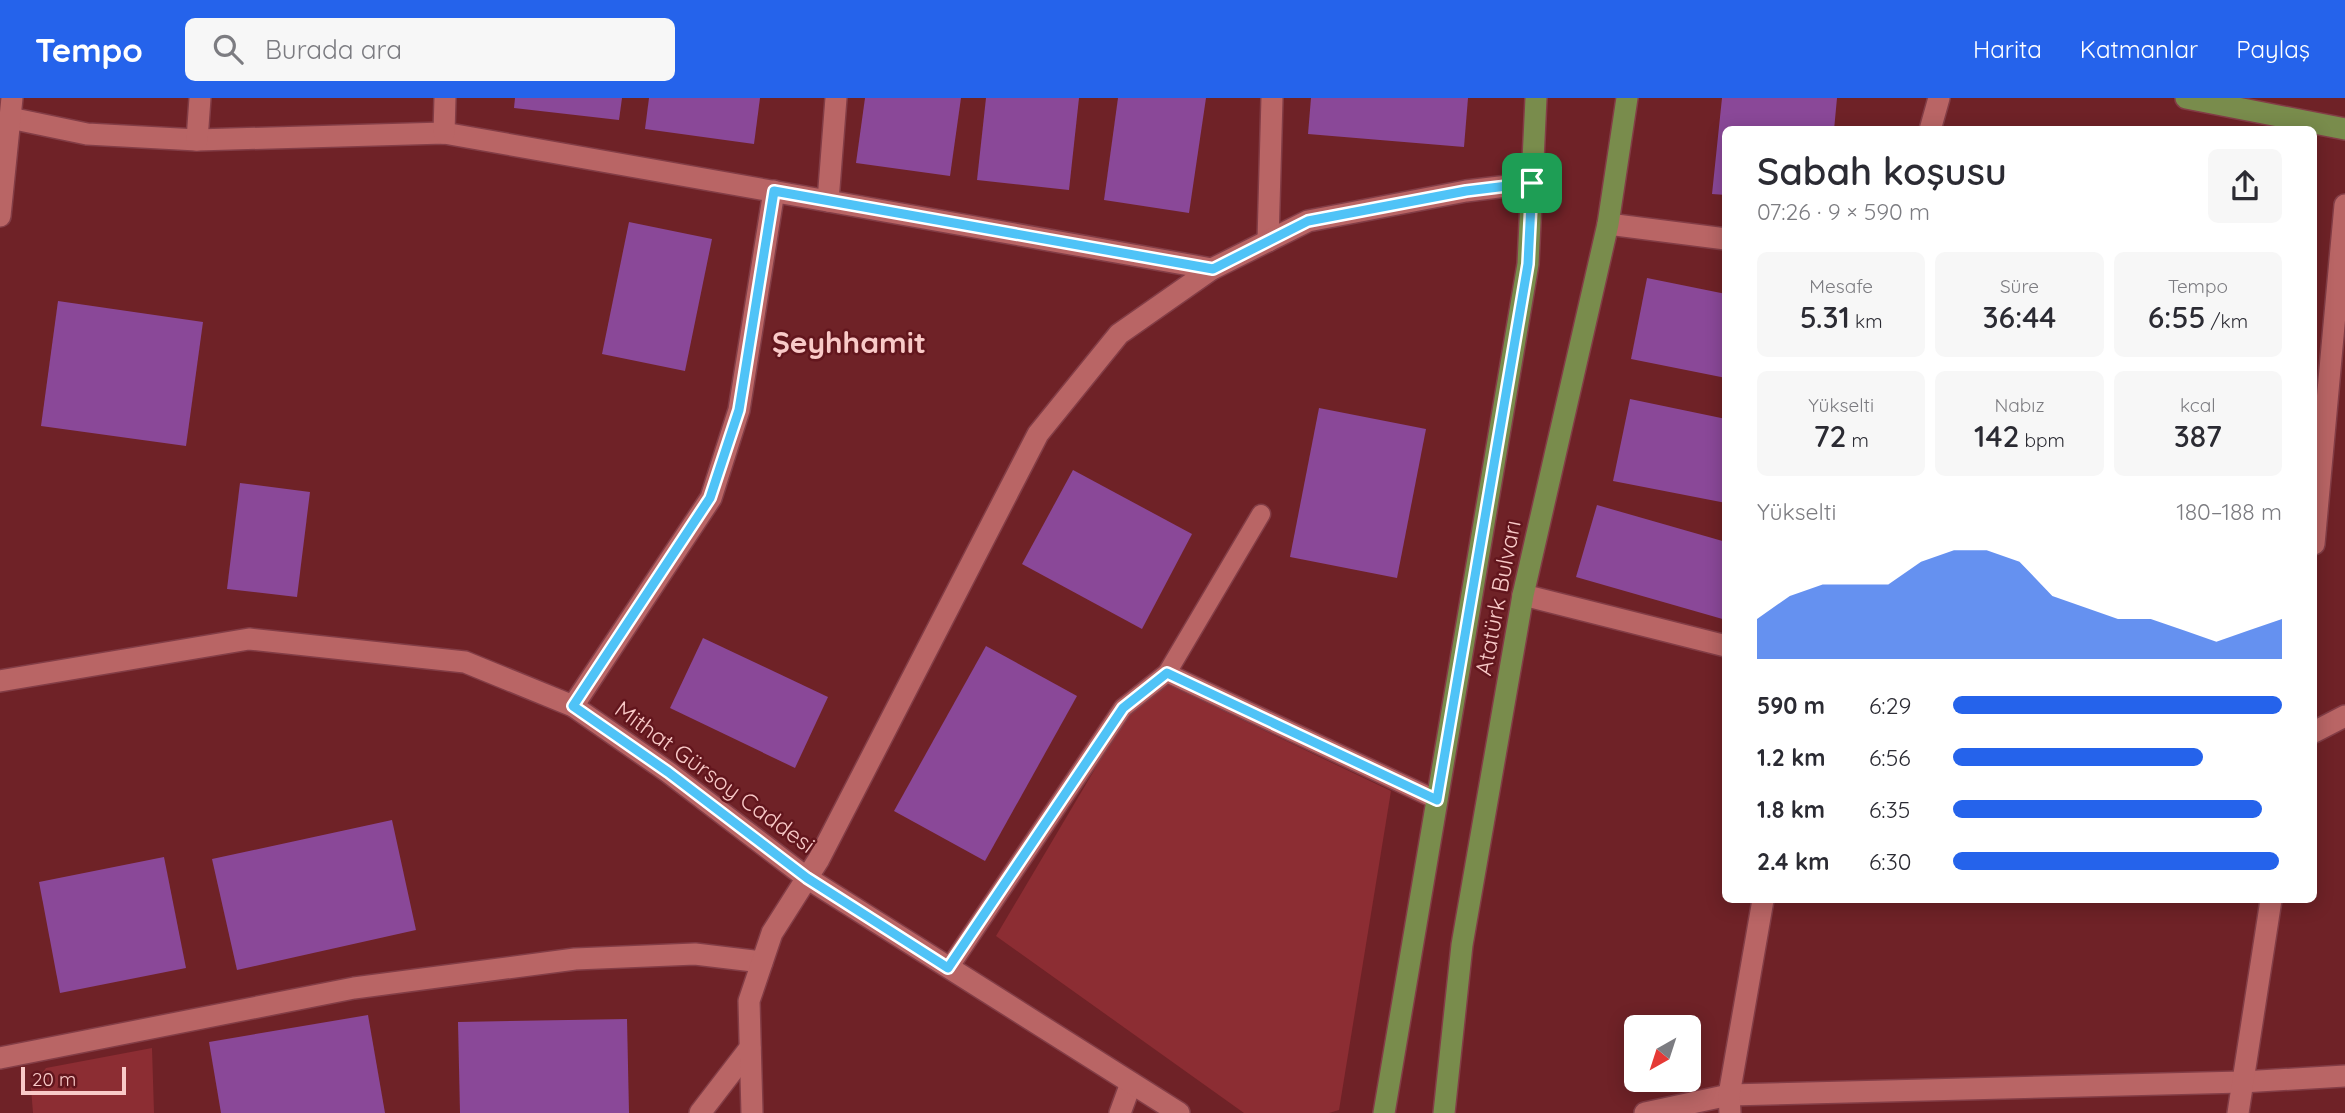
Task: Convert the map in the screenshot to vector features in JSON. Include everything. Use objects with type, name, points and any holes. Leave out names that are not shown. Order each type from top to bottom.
[{"type":"main road","name":"Atatürk Bulvarı","points":[[1384,1113],[1528,264],[1535,98]]},
{"type":"main road","name":"Atatürk Bulvarı","points":[[1444,1113],[1462,945],[1523,595],[1608,224],[1628,98]]},
{"type":"main road","points":[[2186,98],[2345,129]]},
{"type":"street","points":[[197,140],[200,98]]},
{"type":"street","points":[[444,133],[445,98]]},
{"type":"street","points":[[828,201],[836,98]]},
{"type":"street","points":[[1268,241],[1272,98]]},
{"type":"street","points":[[1931,126],[1939,98]]},
{"type":"street","points":[[0,216],[11,108],[87,134],[197,140],[444,133],[1213,269]]},
{"type":"street","points":[[752,1113],[749,1001],[772,933],[832,835],[1038,434],[1119,334],[1213,269],[1308,221],[1466,191],[1532,183]]},
{"type":"street","points":[[573,706],[710,498],[739,410],[774,191]]},
{"type":"street","points":[[2317,511],[2345,205]]},
{"type":"street","points":[[1608,224],[1722,238]]},
{"type":"street","points":[[1523,595],[1722,645]]},
{"type":"street","name":"Mithat Gürsoy Caddesi","points":[[0,681],[249,639],[465,662],[573,706],[668,772],[807,878],[1179,1113]]},
{"type":"street","points":[[2317,730],[2345,716]]},
{"type":"street","points":[[1729,1104],[1762,903]]},
{"type":"street","points":[[2238,1113],[2271,903]]},
{"type":"street","points":[[0,1058],[354,988],[575,959],[695,954],[762,962]]},
{"type":"street","points":[[700,1113],[750,1048]]},
{"type":"street","points":[[1645,1113],[1729,1104],[2345,1076]]},
{"type":"street","points":[[1120,1113],[1131,1083]]},
{"type":"lane","points":[[948,968],[1123,708],[1167,673],[1261,514]]},
{"type":"lane","points":[[1167,673],[1437,800]]},
{"type":"shaded area","points":[[1150,676],[1391,791],[1339,1110],[1329,1113],[1244,1113],[996,936]]},
{"type":"shaded area","points":[[152,1048],[154,1113],[33,1113],[31,1088],[46,1068]]},
{"type":"building","points":[[515,98],[622,98],[619,120],[514,108]]},
{"type":"building","points":[[649,98],[760,98],[754,144],[645,129]]},
{"type":"building","points":[[865,98],[961,98],[950,176],[856,163]]},
{"type":"building","points":[[986,98],[1079,98],[1069,190],[977,180]]},
{"type":"building","points":[[1118,98],[1206,98],[1189,213],[1104,200]]},
{"type":"building","points":[[1311,98],[1468,98],[1464,147],[1308,134]]},
{"type":"building","points":[[1722,98],[1837,98],[1834,126],[1722,126],[1722,195],[1712,194]]},
{"type":"building","points":[[629,222],[712,239],[685,371],[602,354]]},
{"type":"building","points":[[1647,278],[1722,293],[1722,377],[1631,359]]},
{"type":"building","points":[[58,301],[203,322],[186,446],[41,426]]},
{"type":"building","points":[[1630,399],[1722,418],[1722,502],[1613,481]]},
{"type":"building","points":[[1319,408],[1426,429],[1397,578],[1290,557]]},
{"type":"building","points":[[1073,470],[1192,534],[1142,629],[1022,564]]},
{"type":"building","points":[[240,483],[310,492],[297,597],[227,589]]},
{"type":"building","points":[[1597,505],[1722,541],[1722,619],[1576,577]]},
{"type":"building","points":[[703,638],[828,697],[795,768],[670,708]]},
{"type":"building","points":[[986,646],[1077,696],[985,861],[894,811]]},
{"type":"building","points":[[392,820],[416,930],[237,970],[212,859]]},
{"type":"building","points":[[164,857],[186,968],[60,993],[39,882]]},
{"type":"building","points":[[368,1015],[385,1113],[221,1113],[209,1042]]},
{"type":"building","points":[[627,1019],[629,1113],[460,1113],[458,1022]]},
{"type":"district","name":"Şeyhhamit","points":[[849,343]]},
{"type":"route","points":[[1532,183],[1528,264],[1437,800],[1167,673],[1123,708],[948,968],[807,878],[668,772],[573,706],[710,498],[739,410],[774,191],[1213,269],[1308,221],[1466,191],[1532,183]]}]
